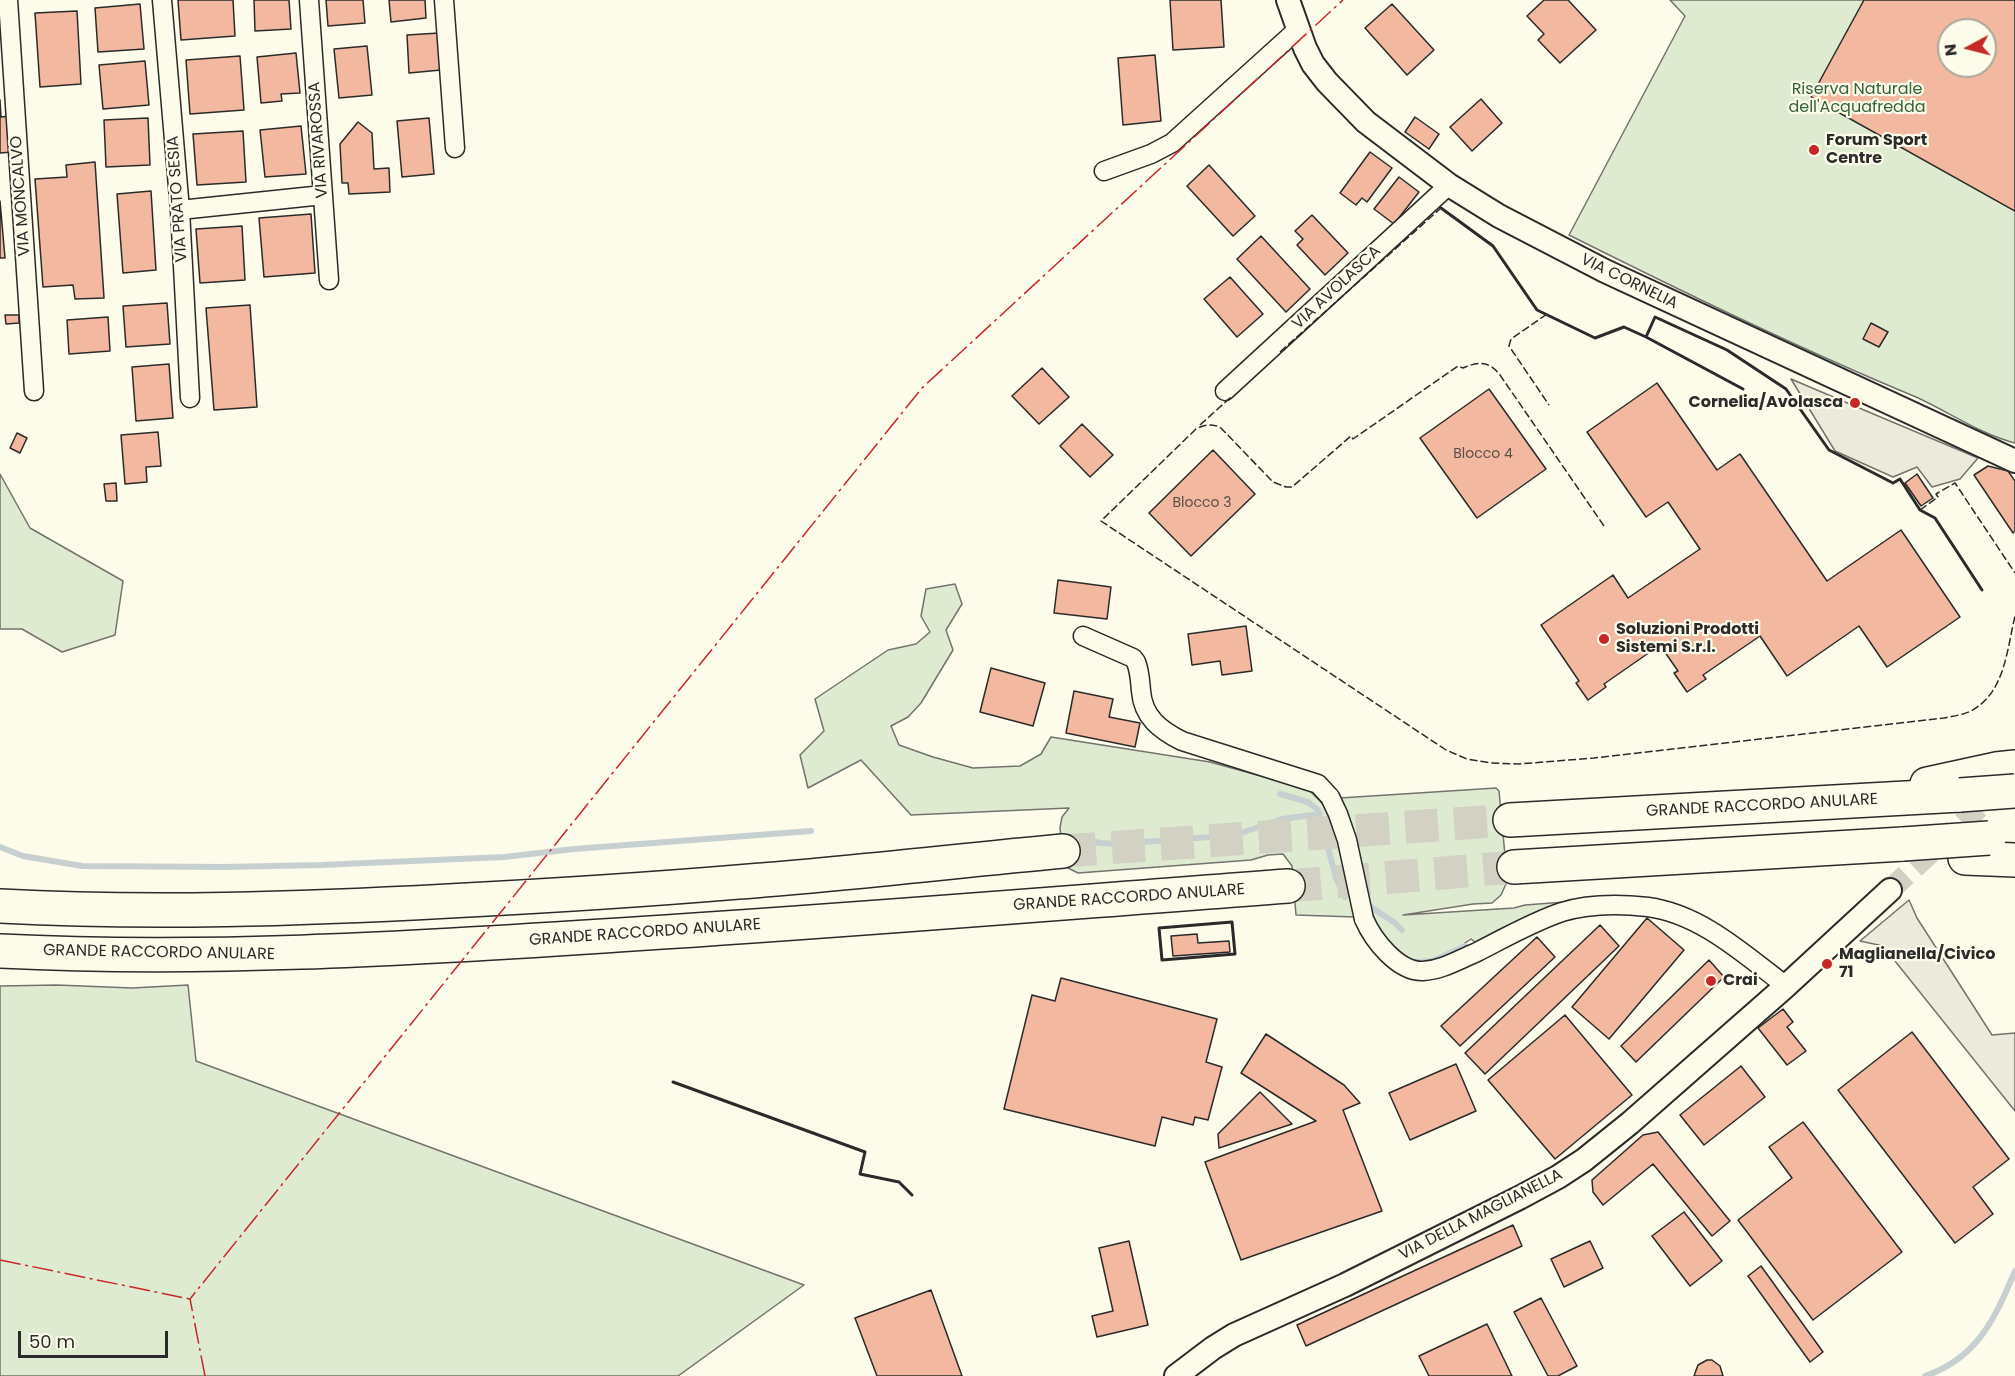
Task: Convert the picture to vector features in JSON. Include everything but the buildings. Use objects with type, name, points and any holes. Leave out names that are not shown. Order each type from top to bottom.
[{"type":"highway","points":[[1843,801],[1999,769]]},
{"type":"highway","name":"GRANDE RACCORDO ANULARE","points":[[1510,819],[2015,791]]},
{"type":"highway","points":[[1514,867],[1774,852],[1896,850],[1990,844],[2015,860]]},
{"type":"highway","points":[[0,906],[182,910],[285,909],[579,894],[740,882],[1063,851]]},
{"type":"highway","name":"GRANDE RACCORDO ANULARE","points":[[0,951],[171,955],[285,954],[422,948],[1288,886]]},
{"type":"street","name":"VIA MONCALVO","points":[[8,0],[34,391]]},
{"type":"street","name":"VIA PRATO SESIA","points":[[162,0],[180,210],[190,398]]},
{"type":"street","name":"VIA RIVAROSSA","points":[[309,0],[330,280]]},
{"type":"street","points":[[444,0],[455,148]]},
{"type":"street","name":"VIA CORNELIA","points":[[1288,0],[1297,30],[1316,68],[1357,114],[1411,158],[1449,185],[1499,216],[1605,271],[2015,461]]},
{"type":"street","points":[[1104,171],[1151,154],[1172,143],[1297,30]]},
{"type":"street","name":"VIA AVOLASCA","points":[[1226,391],[1449,185]]},
{"type":"street","points":[[180,210],[323,195]]},
{"type":"street","points":[[1083,636],[1132,658],[1138,667],[1145,710],[1163,731],[1182,741],[1318,784],[1330,796],[1347,840],[1364,919],[1384,950],[1406,966],[1421,971],[1447,966],[1563,912],[1597,906],[1649,908],[1673,913],[1697,923],[1732,945],[1786,986]]},
{"type":"street","name":"VIA DELLA MAGLIANELLA","points":[[1176,1376],[1234,1335],[1345,1285],[1558,1177],[1584,1160],[1630,1123],[1786,986],[1890,890]]},
{"type":"green space","name":"Forum Sport Centre","points":[[1670,0],[2015,0],[2015,443],[1989,434],[1916,397],[1741,319],[1569,235],[1685,16]]},
{"type":"green space","points":[[0,474],[30,528],[123,581],[115,635],[62,652],[22,629],[0,629]]},
{"type":"green space","points":[[955,584],[962,604],[946,630],[953,650],[921,703],[908,717],[891,726],[899,745],[973,768],[1020,766],[1041,754],[1051,737],[1210,762],[1308,789],[1324,805],[1330,815],[1355,917],[1296,915],[1292,866],[1283,854],[1251,860],[1078,873],[1064,866],[1060,828],[1062,817],[1069,808],[911,815],[861,760],[808,788],[800,755],[824,731],[815,699],[888,650],[916,644],[930,632],[921,616],[926,589]]},
{"type":"green space","points":[[1496,788],[1499,791],[1506,866],[1506,884],[1501,895],[1492,903],[1403,915],[1514,908],[1565,902],[1475,942],[1471,939],[1465,943],[1467,947],[1425,964],[1397,956],[1371,917],[1340,798]]},
{"type":"green space","points":[[57,985],[132,988],[188,985],[196,1061],[804,1285],[678,1376],[0,1376],[0,986]]},
{"type":"shaded area","points":[[1791,379],[1978,458],[1960,479],[1932,487],[1917,467],[1893,477],[1835,451]]},
{"type":"shaded area","points":[[1909,900],[1917,918],[1992,1035],[2015,1033],[2015,1111],[1883,946],[1860,941]]},
{"type":"waterway","name":"GRANDE RACCORDO ANULARE","points":[[1280,794],[1308,802],[1318,810],[1336,878],[1345,897]]},
{"type":"waterway","name":"GRANDE RACCORDO ANULARE","points":[[1085,839],[1099,843],[1118,844],[1210,837],[1238,834],[1282,819],[1320,814]]},
{"type":"waterway","points":[[0,847],[23,856],[82,866],[223,867],[504,857],[574,849],[811,831]]},
{"type":"waterway","points":[[1368,905],[1402,930]]},
{"type":"waterway","points":[[1415,962],[1433,961],[1465,946]]},
{"type":"waterway","points":[[1925,1376],[1959,1359],[1971,1347],[1992,1320],[2015,1271]]},
{"type":"tunnel","points":[[1890,890],[1999,789]]},
{"type":"tunnel","points":[[1063,851],[1510,820]]},
{"type":"tunnel","points":[[1288,886],[1514,867]]},
{"type":"fence","points":[[1280,352],[1441,208]]},
{"type":"fence","points":[[1547,314],[1511,339],[1509,346],[1549,405]]},
{"type":"fence","points":[[1604,526],[1500,375],[1492,367],[1479,363],[1463,368],[1458,366],[1353,439],[1351,436],[1292,487],[1273,482],[1220,427],[1214,425],[1199,427],[1101,521],[1446,750],[1467,759],[1491,763],[1519,764],[1594,758],[1944,718],[1961,714],[1971,711],[1982,703],[1998,682],[2007,656],[2015,616]]},
{"type":"fence","points":[[1200,425],[1231,397]]},
{"type":"fence","points":[[1920,510],[1938,497],[1936,494],[1955,483],[2015,573]]},
{"type":"wall","points":[[1441,208],[1493,246],[1537,310],[1595,338],[1624,327],[1743,389]]},
{"type":"wall","points":[[1646,337],[1655,317],[1727,350],[1786,389],[1829,450],[1893,483],[1900,479],[1920,510],[1935,518],[1982,590]]},
{"type":"wall","points":[[1232,922],[1235,954],[1162,960],[1159,928],[1232,922]]},
{"type":"wall","points":[[673,1082],[865,1152],[860,1174],[899,1182],[912,1195]]},
{"type":"power","points":[[205,1376],[190,1299],[922,388],[1343,0]]},
{"type":"power","points":[[0,1260],[190,1299]]},
{"type":"place","name":"Forum Sport Centre","points":[[1814,150]]},
{"type":"place","name":"Cornelia/Avolasca","points":[[1855,403]]},
{"type":"place","name":"Soluzioni Prodotti Sistemi S.r.l.","points":[[1604,639]]},
{"type":"place","name":"Maglianella/Civico 71","points":[[1827,964]]},
{"type":"place","name":"Crai","points":[[1711,981]]},
{"type":"park label","name":"Riserva Naturale dell'Acquafredda","points":[[1857,99]]}]
